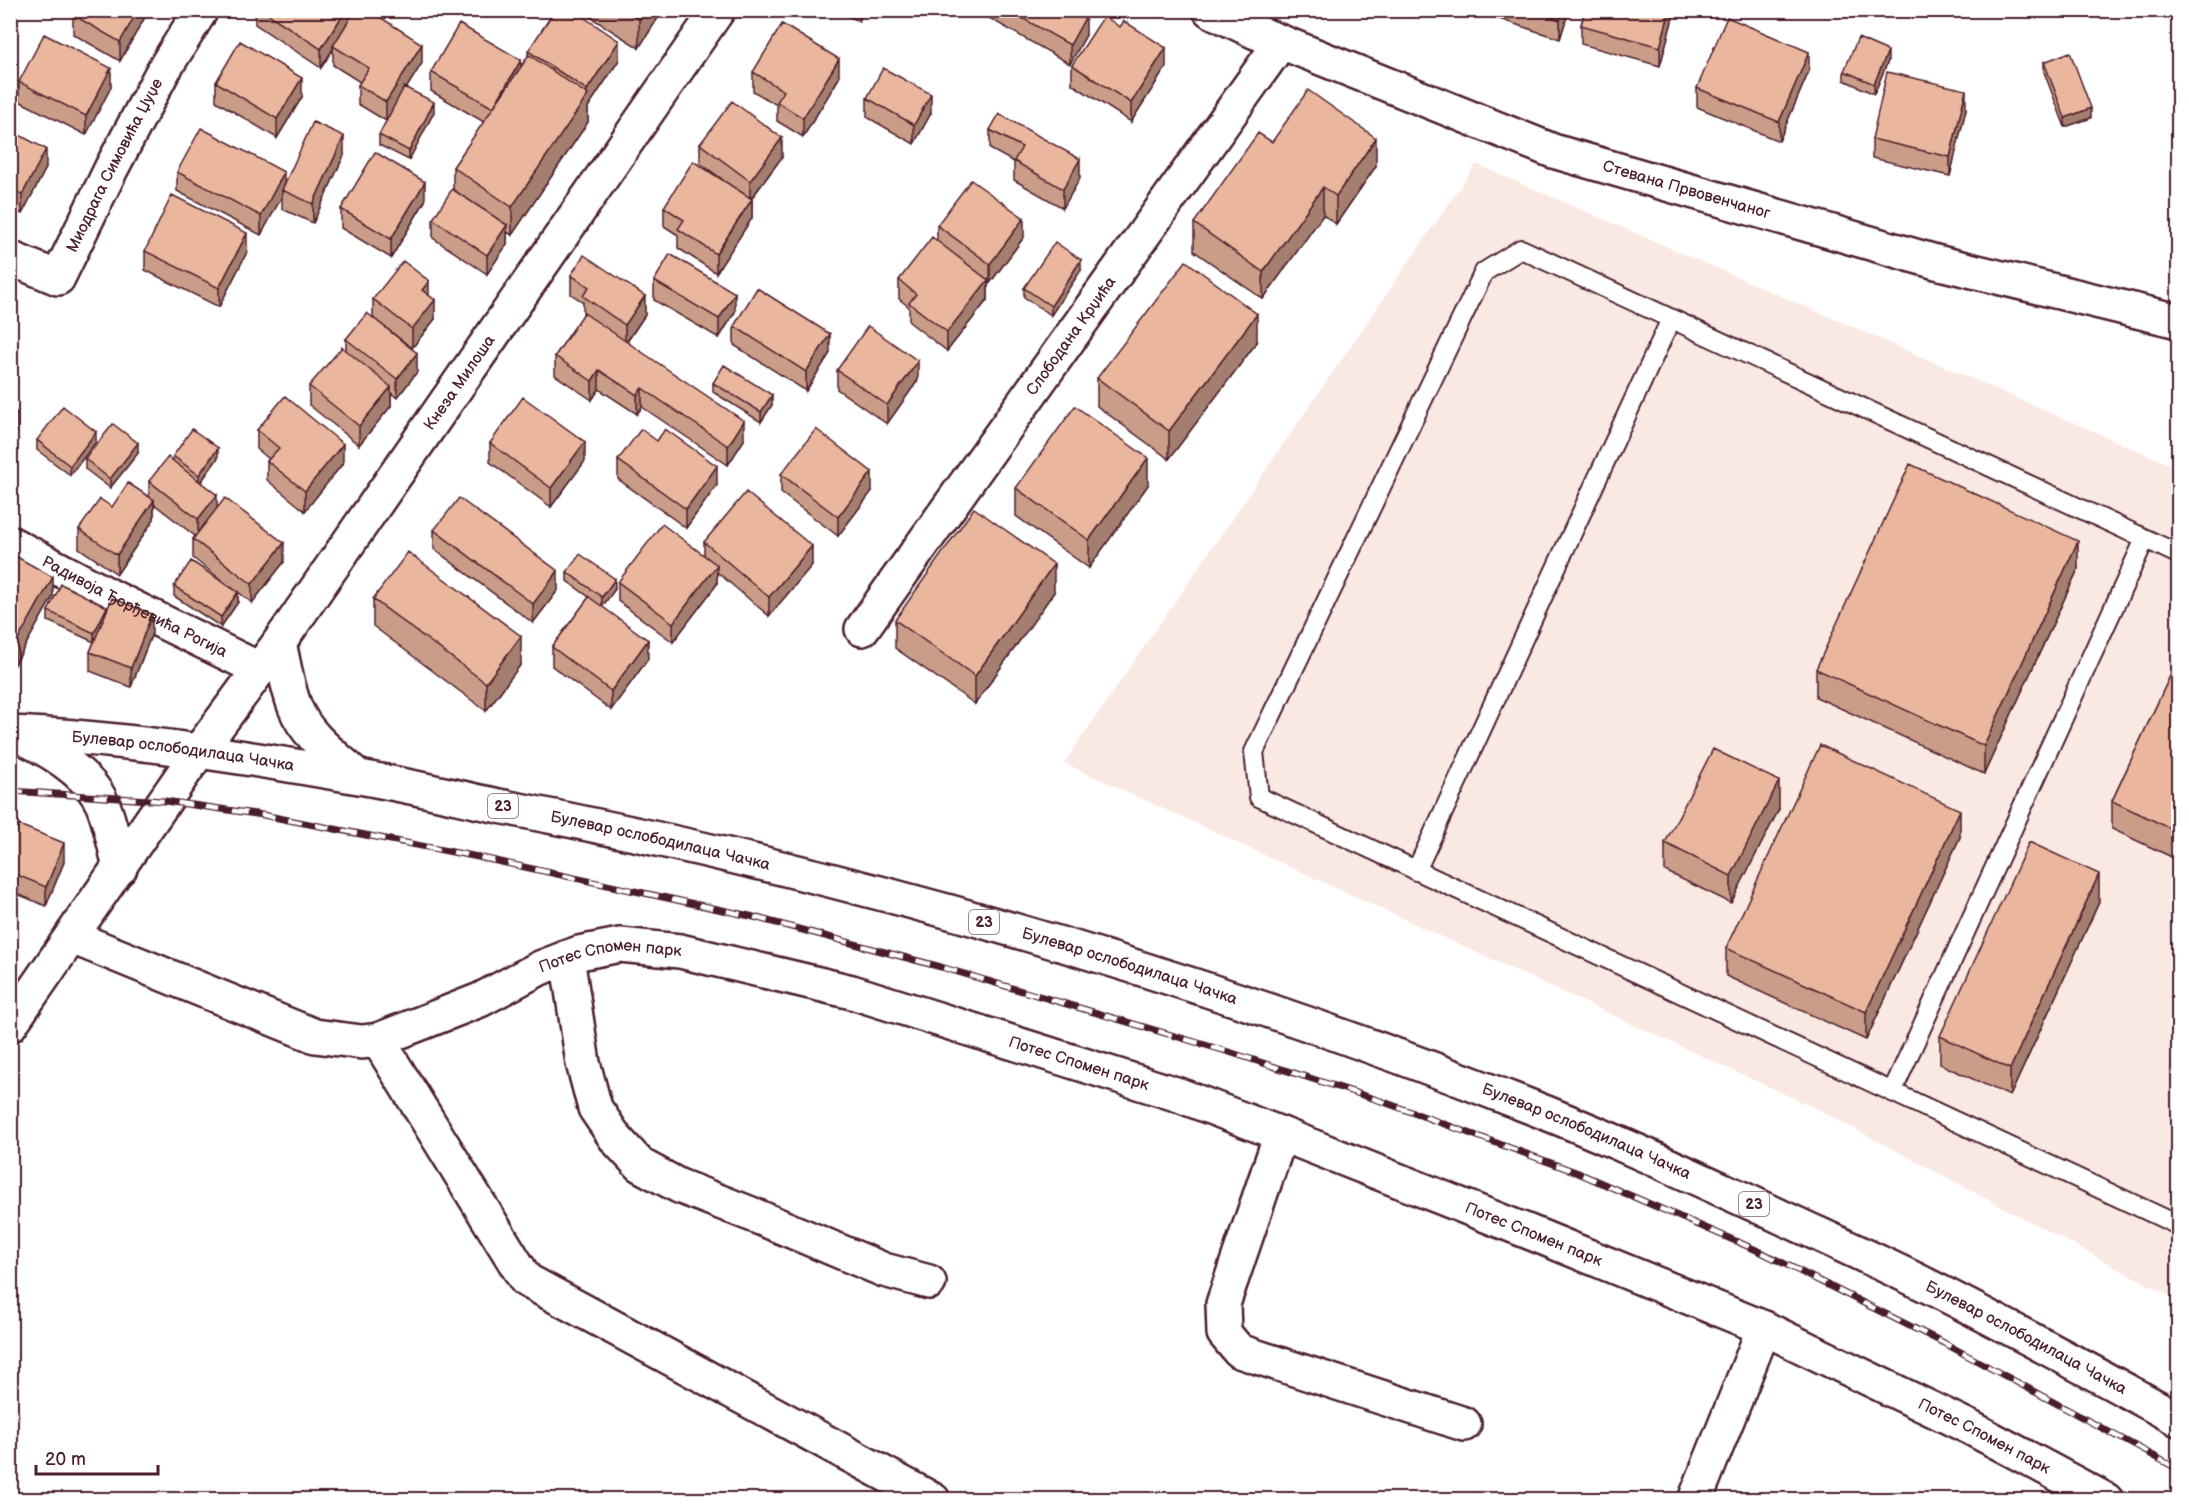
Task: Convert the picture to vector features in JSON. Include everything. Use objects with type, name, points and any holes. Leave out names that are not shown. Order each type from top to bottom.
[{"type":"street","name":"Миодрага Симовића Џуџе","points":[[10,258],[58,278],[111,169],[163,70],[201,10]]},
{"type":"street","name":"Кнеза Милоша","points":[[72,937],[198,751],[279,643],[718,10]]},
{"type":"street","name":"Стевана Првовенчаног","points":[[1210,10],[1281,42],[1553,151],[1936,262],[2178,321]]},
{"type":"street","name":"Слободана Крџића","points":[[862,629],[1281,42]]},
{"type":"street","name":"Радивоја Ђорђевића Рогија","points":[[10,543],[116,599],[259,669]]},
{"type":"street","points":[[279,643],[294,706],[306,728],[357,776]]},
{"type":"street","points":[[13,733],[43,747],[83,778],[102,803],[120,868]]},
{"type":"street","name":"Булевар ослободилаца Чачка","points":[[13,733],[119,741],[357,776],[638,834],[843,882],[1100,956],[1313,1026],[1528,1106],[1696,1178],[1925,1285],[2075,1362],[2178,1419]]},
{"type":"street","points":[[10,1025],[72,937]]},
{"type":"street","name":"Потес Спомен парк","points":[[72,937],[315,1036],[362,1042],[378,1040],[480,1000],[540,968],[567,957],[620,945],[680,951],[840,989],[1179,1095],[1764,1328],[1971,1428],[2106,1500]]},
{"type":"street","points":[[567,957],[583,1063],[596,1108],[616,1140],[640,1165],[680,1186],[884,1270],[929,1282]]},
{"type":"street","points":[[378,1040],[526,1280],[933,1500]]},
{"type":"street","points":[[1281,1134],[1222,1304],[1224,1333],[1239,1351],[1464,1424]]},
{"type":"street","points":[[1695,1500],[1764,1328]]},
{"type":"lane","points":[[2177,1220],[1892,1092],[1259,797],[1254,752],[1484,272],[1521,249],[2178,554]]},
{"type":"lane","points":[[1416,871],[1671,319]]},
{"type":"lane","points":[[1892,1092],[2145,539]]},
{"type":"shaded area","points":[[1476,164],[2178,468],[2178,1300],[1819,1110],[1064,763]]},
{"type":"building","points":[[75,10],[138,10],[120,42],[73,15]]},
{"type":"building","points":[[262,10],[346,10],[321,49]]},
{"type":"building","points":[[355,10],[369,10],[422,44],[386,102],[358,85],[369,68],[333,46]]},
{"type":"building","points":[[555,10],[573,10],[619,41],[587,90],[528,51]]},
{"type":"building","points":[[624,10],[645,10],[639,20]]},
{"type":"building","points":[[1008,10],[1076,10],[1086,16],[1070,45]]},
{"type":"building","points":[[1531,10],[1563,10],[1560,20]]},
{"type":"building","points":[[1585,10],[1670,10],[1660,47],[1581,25]]},
{"type":"building","points":[[1104,16],[1120,27],[1124,21],[1166,48],[1131,103],[1072,65]]},
{"type":"building","points":[[1727,17],[1809,52],[1779,122],[1697,88]]},
{"type":"building","points":[[459,24],[521,60],[493,108],[431,72]]},
{"type":"building","points":[[782,24],[839,59],[803,118],[777,102],[784,91],[753,72]]},
{"type":"building","points":[[44,34],[111,68],[86,116],[19,82]]},
{"type":"building","points":[[1858,38],[1888,51],[1874,84],[1844,71]]},
{"type":"building","points":[[240,41],[302,78],[277,119],[216,82]]},
{"type":"building","points":[[2070,52],[2091,108],[2065,118],[2044,62]]},
{"type":"building","points":[[529,55],[588,95],[512,207],[453,167]]},
{"type":"building","points":[[883,68],[931,94],[914,125],[867,98]]},
{"type":"building","points":[[1887,72],[1966,90],[1950,157],[1872,139]]},
{"type":"building","points":[[404,87],[434,102],[409,151],[379,135]]},
{"type":"building","points":[[1308,90],[1376,138],[1336,196],[1323,187],[1263,272],[1194,223],[1258,133],[1272,142]]},
{"type":"building","points":[[732,101],[782,138],[750,181],[700,144]]},
{"type":"building","points":[[999,114],[1080,159],[1063,189],[1014,161],[1022,147],[990,130]]},
{"type":"building","points":[[313,122],[344,136],[313,204],[282,190]]},
{"type":"building","points":[[201,128],[284,172],[261,216],[177,172]]},
{"type":"building","points":[[10,130],[46,149],[22,195],[10,189]]},
{"type":"building","points":[[375,152],[425,182],[391,239],[341,209]]},
{"type":"building","points":[[693,161],[752,199],[716,254],[678,229],[684,220],[664,207]]},
{"type":"building","points":[[971,180],[1024,218],[990,264],[937,225]]},
{"type":"building","points":[[452,189],[507,225],[487,255],[433,219]]},
{"type":"building","points":[[172,195],[247,233],[219,288],[145,251]]},
{"type":"building","points":[[932,237],[988,280],[947,332],[909,303],[916,294],[899,280]]},
{"type":"building","points":[[1055,242],[1081,260],[1051,306],[1024,288]]},
{"type":"building","points":[[670,254],[735,293],[719,319],[654,281]]},
{"type":"building","points":[[584,255],[645,296],[625,325],[583,296],[589,287],[571,275]]},
{"type":"building","points":[[403,261],[429,281],[422,290],[435,300],[412,329],[373,299]]},
{"type":"building","points":[[1186,261],[1257,314],[1169,431],[1097,378]]},
{"type":"building","points":[[757,288],[830,334],[806,372],[734,326]]},
{"type":"building","points":[[367,313],[417,353],[397,379],[346,339]]},
{"type":"building","points":[[584,313],[744,421],[728,446],[642,388],[637,395],[599,370],[592,381],[555,356]]},
{"type":"building","points":[[868,326],[918,361],[887,405],[837,370]]},
{"type":"building","points":[[342,347],[391,387],[359,426],[309,386]]},
{"type":"building","points":[[724,365],[772,395],[761,412],[713,383]]},
{"type":"building","points":[[285,396],[343,444],[305,491],[267,461],[279,448],[257,430]]},
{"type":"building","points":[[523,397],[585,442],[551,488],[490,443]]},
{"type":"building","points":[[63,406],[96,432],[70,466],[37,440]]},
{"type":"building","points":[[1075,406],[1148,458],[1089,540],[1016,488]]},
{"type":"building","points":[[10,408],[17,413],[10,421]]},
{"type":"building","points":[[113,424],[138,443],[110,479],[85,459]]},
{"type":"building","points":[[192,429],[218,448],[199,475],[173,456]]},
{"type":"building","points":[[641,429],[657,441],[665,429],[717,466],[686,509],[618,460]]},
{"type":"building","points":[[816,429],[872,472],[838,517],[781,474]]},
{"type":"building","points":[[168,457],[217,495],[198,519],[149,481]]},
{"type":"building","points":[[1910,464],[2078,541],[1984,746],[1816,669]]},
{"type":"building","points":[[128,483],[154,500],[117,555],[79,529],[100,499],[112,507]]},
{"type":"building","points":[[746,492],[812,546],[769,597],[704,542]]},
{"type":"building","points":[[225,498],[284,543],[252,584],[193,539]]},
{"type":"building","points":[[459,498],[558,571],[533,604],[434,530]]},
{"type":"building","points":[[974,508],[1054,564],[975,676],[895,620]]},
{"type":"building","points":[[662,524],[717,565],[673,623],[618,582]]},
{"type":"building","points":[[408,552],[521,636],[486,683],[373,599]]},
{"type":"building","points":[[580,554],[615,579],[602,597],[567,572]]},
{"type":"building","points":[[17,557],[53,577],[15,645],[10,642],[10,569]]},
{"type":"building","points":[[191,561],[238,592],[221,617],[174,586]]},
{"type":"building","points":[[61,584],[107,607],[94,633],[48,611]]},
{"type":"building","points":[[589,597],[648,640],[611,691],[552,647]]},
{"type":"building","points":[[112,598],[152,614],[131,668],[90,652]]},
{"type":"building","points":[[2178,659],[2178,832],[2112,801]]},
{"type":"building","points":[[1820,745],[1960,810],[1866,1012],[1726,948]]},
{"type":"building","points":[[1713,749],[1779,781],[1731,876],[1665,843]]},
{"type":"building","points":[[19,825],[64,843],[46,887],[10,872],[10,846]]},
{"type":"building","points":[[2029,842],[2099,874],[2010,1069],[1940,1036]]},
{"type":"railway","points":[[10,791],[165,801],[263,815],[478,857],[750,916],[941,967],[1229,1052],[1381,1101],[1576,1172],[1761,1252],[1944,1343],[2178,1469]]}]
